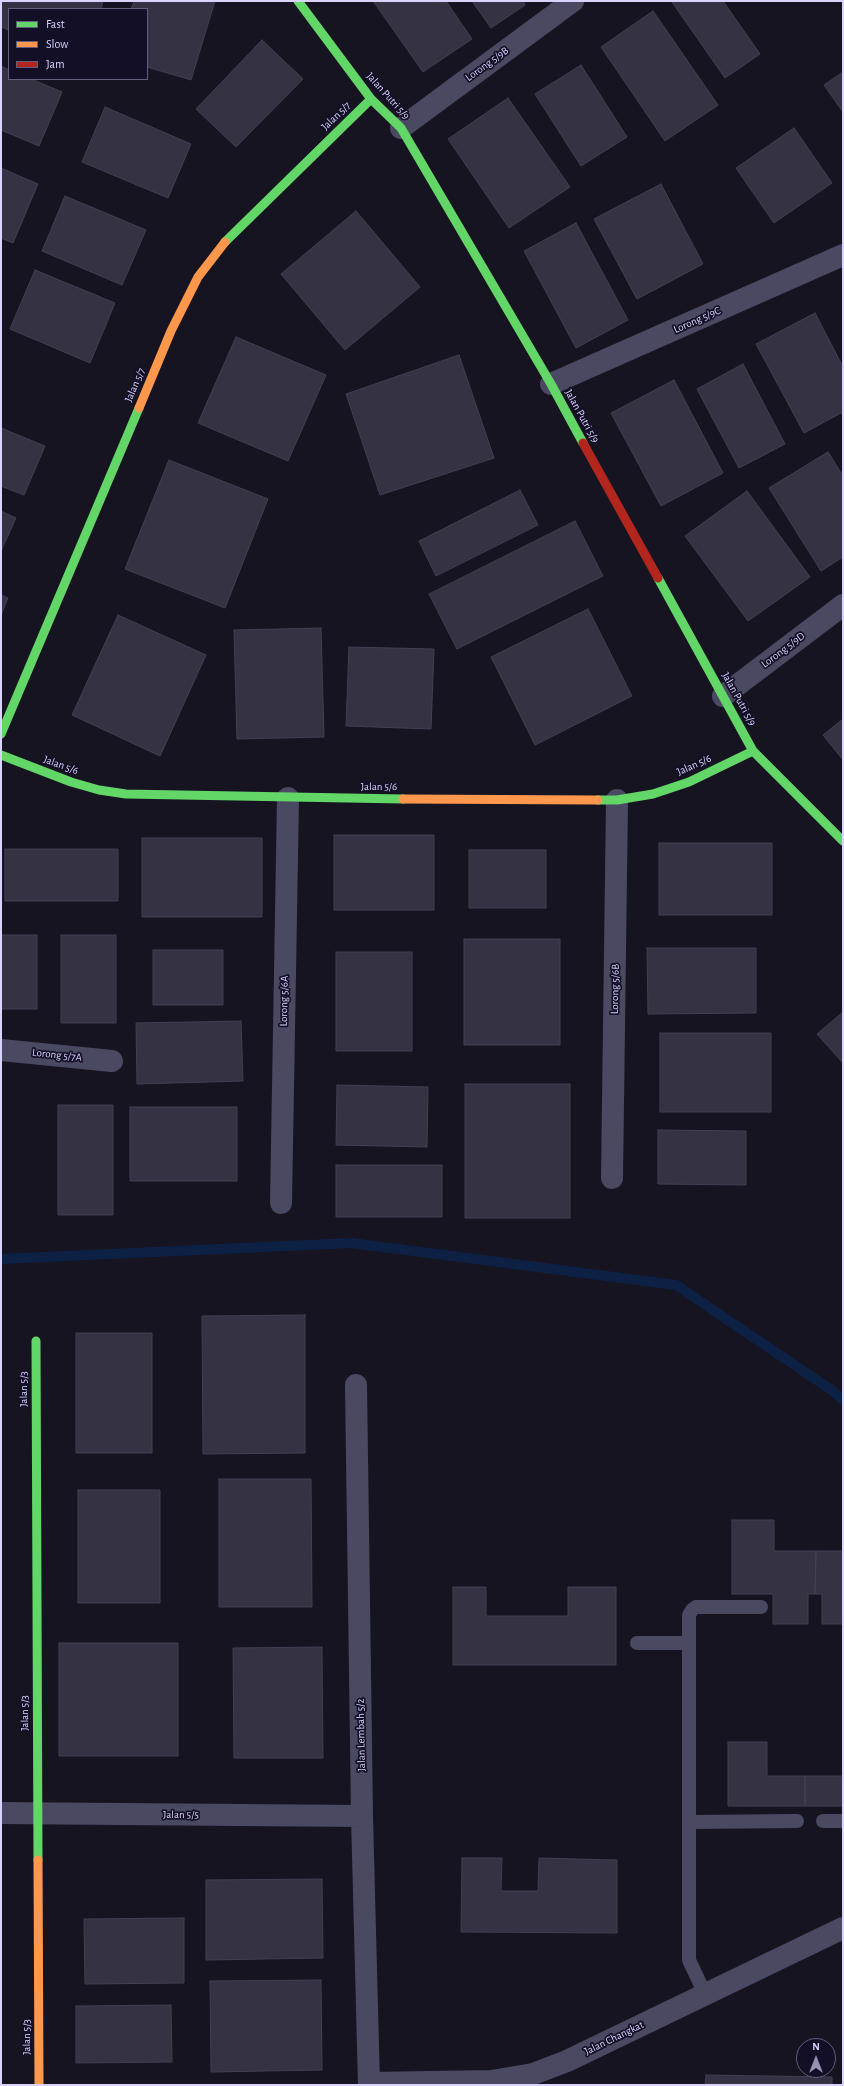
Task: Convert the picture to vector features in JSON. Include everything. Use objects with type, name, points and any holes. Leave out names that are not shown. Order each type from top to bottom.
[{"type":"street","name":"Jalan Putri 5/9","points":[[298,1],[371,99],[401,128],[551,384],[753,751],[843,841]]},
{"type":"street","name":"Lorong 5/9B","points":[[401,128],[573,1]]},
{"type":"street","name":"Jalan 5/7","points":[[1,734],[171,331],[198,277],[230,235],[371,99]]},
{"type":"street","name":"Lorong 5/9C","points":[[551,384],[843,255]]},
{"type":"street","name":"Lorong 5/9D","points":[[723,696],[843,605]]},
{"type":"street","name":"Jalan 5/6","points":[[1,755],[71,782],[99,790],[126,794],[288,798],[617,800],[653,794],[689,782],[753,751]]},
{"type":"street","name":"Lorong 5/6A","points":[[281,1204],[288,798]]},
{"type":"street","name":"Lorong 5/6B","points":[[612,1178],[617,800]]},
{"type":"street","name":"Lorong 5/7A","points":[[1,1050],[112,1060]]},
{"type":"street","name":"Jalan 5/3","points":[[36,1342],[39,2085]]},
{"type":"street","name":"Jalan Lembah 5/2","points":[[356,1385],[362,1816],[369,2084]]},
{"type":"street","name":"Jalan 5/5","points":[[1,1813],[362,1816]]},
{"type":"street","name":"Jalan Changkat","points":[[369,2084],[484,2081],[533,2074],[567,2060],[843,1928]]},
{"type":"lane","points":[[705,1994],[689,1960],[689,1615],[696,1607],[761,1606]]},
{"type":"lane","points":[[637,1643],[689,1643]]},
{"type":"lane","points":[[690,1822],[797,1821]]},
{"type":"lane","points":[[823,1821],[843,1821]]},
{"type":"building","points":[[1,1],[103,1],[101,8],[8,8],[8,30],[1,27]]},
{"type":"building","points":[[134,1],[215,1],[191,80],[148,67],[148,8],[131,8]]},
{"type":"building","points":[[373,1],[446,1],[472,39],[423,72]]},
{"type":"building","points":[[472,1],[523,1],[525,5],[491,28]]},
{"type":"building","points":[[723,1],[760,54],[725,78],[672,2]]},
{"type":"building","points":[[653,11],[718,105],[665,141],[601,47]]},
{"type":"building","points":[[262,40],[303,79],[236,147],[196,109]]},
{"type":"building","points":[[581,65],[627,137],[581,166],[535,94]]},
{"type":"building","points":[[1,66],[8,70],[8,80],[33,80],[62,92],[39,146],[1,130]]},
{"type":"building","points":[[843,72],[843,112],[824,85]]},
{"type":"building","points":[[508,98],[570,187],[509,228],[448,139]]},
{"type":"building","points":[[105,107],[191,144],[168,198],[82,162]]},
{"type":"building","points":[[794,128],[832,183],[774,223],[736,168]]},
{"type":"building","points":[[1,168],[38,184],[13,243],[1,238]]},
{"type":"building","points":[[661,184],[703,264],[637,299],[594,219]]},
{"type":"building","points":[[65,196],[146,230],[122,285],[42,251]]},
{"type":"building","points":[[356,211],[420,287],[345,350],[281,274]]},
{"type":"building","points":[[576,223],[628,320],[576,348],[524,251]]},
{"type":"building","points":[[35,270],[115,303],[90,363],[10,329]]},
{"type":"building","points":[[815,313],[843,367],[843,412],[804,433],[756,344]]},
{"type":"building","points":[[236,337],[326,375],[288,461],[198,423]]},
{"type":"building","points":[[459,355],[494,458],[380,495],[346,394]]},
{"type":"building","points":[[743,364],[785,444],[739,468],[697,389]]},
{"type":"building","points":[[674,380],[723,473],[661,506],[611,413]]},
{"type":"building","points":[[1,428],[45,446],[24,495],[1,486]]},
{"type":"building","points":[[828,452],[843,476],[843,557],[821,571],[769,488]]},
{"type":"building","points":[[169,460],[268,499],[225,608],[125,569]]},
{"type":"building","points":[[520,490],[538,525],[436,576],[419,541]]},
{"type":"building","points":[[747,491],[810,577],[748,621],[685,536]]},
{"type":"building","points":[[1,511],[16,518],[1,551]]},
{"type":"building","points":[[575,521],[603,576],[457,649],[429,594]]},
{"type":"building","points":[[1,595],[8,598],[1,615]]},
{"type":"building","points":[[588,609],[632,696],[535,745],[491,657]]},
{"type":"building","points":[[118,615],[206,655],[160,756],[72,715]]},
{"type":"building","points":[[321,628],[324,737],[237,739],[234,630]]},
{"type":"building","points":[[349,647],[434,649],[431,729],[346,726]]},
{"type":"building","points":[[843,719],[843,760],[823,735]]},
{"type":"building","points":[[334,835],[434,835],[434,910],[334,910]]},
{"type":"building","points":[[142,838],[262,838],[262,917],[142,917]]},
{"type":"building","points":[[659,843],[772,843],[772,915],[659,915]]},
{"type":"building","points":[[5,849],[118,849],[118,901],[5,901]]},
{"type":"building","points":[[469,850],[546,850],[546,908],[469,908]]},
{"type":"building","points":[[1,935],[37,935],[37,1009],[1,1009]]},
{"type":"building","points":[[61,935],[116,935],[116,1023],[61,1023]]},
{"type":"building","points":[[464,939],[560,939],[560,1045],[464,1045]]},
{"type":"building","points":[[647,948],[756,948],[756,1013],[648,1014]]},
{"type":"building","points":[[153,950],[223,950],[223,1005],[153,1005]]},
{"type":"building","points":[[336,952],[412,952],[412,1051],[336,1051]]},
{"type":"building","points":[[843,1012],[843,1063],[817,1034]]},
{"type":"building","points":[[241,1021],[243,1081],[137,1084],[136,1023]]},
{"type":"building","points":[[660,1033],[771,1033],[771,1112],[660,1112]]},
{"type":"building","points":[[465,1084],[570,1084],[570,1218],[465,1218]]},
{"type":"building","points":[[337,1085],[428,1087],[427,1147],[336,1145]]},
{"type":"building","points":[[58,1105],[113,1105],[113,1215],[58,1215]]},
{"type":"building","points":[[130,1107],[237,1107],[237,1181],[130,1181]]},
{"type":"building","points":[[658,1130],[746,1131],[746,1185],[658,1184]]},
{"type":"building","points":[[336,1165],[442,1165],[442,1217],[336,1217]]},
{"type":"building","points":[[305,1315],[305,1453],[203,1454],[202,1316]]},
{"type":"building","points":[[76,1333],[152,1333],[152,1453],[76,1453]]},
{"type":"building","points":[[219,1479],[311,1479],[312,1607],[219,1607]]},
{"type":"building","points":[[78,1490],[160,1490],[160,1603],[78,1603]]},
{"type":"building","points":[[732,1520],[774,1520],[774,1551],[816,1551],[815,1594],[808,1594],[808,1624],[773,1624],[773,1594],[732,1594]]},
{"type":"building","points":[[816,1551],[843,1551],[843,1624],[822,1624],[822,1594],[815,1594]]},
{"type":"building","points":[[453,1587],[486,1587],[486,1616],[568,1616],[568,1587],[616,1587],[616,1665],[453,1665]]},
{"type":"building","points":[[59,1643],[178,1643],[178,1756],[59,1756]]},
{"type":"building","points":[[322,1647],[323,1758],[234,1758],[233,1648]]},
{"type":"building","points":[[728,1742],[767,1742],[767,1776],[805,1776],[805,1806],[728,1806]]},
{"type":"building","points":[[805,1776],[843,1776],[843,1806],[805,1806]]},
{"type":"building","points":[[462,1858],[502,1858],[501,1891],[538,1891],[539,1858],[617,1860],[617,1933],[461,1932]]},
{"type":"building","points":[[322,1879],[323,1958],[206,1960],[206,1880]]},
{"type":"building","points":[[184,1918],[184,1983],[85,1984],[84,1919]]},
{"type":"building","points":[[321,1980],[322,2070],[211,2072],[210,1981]]},
{"type":"building","points":[[171,2005],[172,2062],[76,2063],[76,2006]]},
{"type":"building","points":[[706,2075],[832,2078],[832,2085],[705,2085]]},
{"type":"waterway","points":[[1,1259],[352,1243],[676,1285],[833,1391],[843,1400]]},
{"type":"traffic: fast","points":[[298,1],[371,99],[401,128],[551,384],[583,443]]},
{"type":"traffic: fast","points":[[225,242],[371,99]]},
{"type":"traffic: fast","points":[[1,734],[139,408]]},
{"type":"traffic: fast","points":[[658,578],[753,751],[843,841]]},
{"type":"traffic: fast","points":[[598,800],[617,800],[653,794],[689,782],[753,751]]},
{"type":"traffic: fast","points":[[1,755],[71,782],[99,790],[126,794],[403,799]]},
{"type":"traffic: fast","points":[[36,1341],[38,1860]]},
{"type":"traffic: slow","points":[[139,408],[171,331],[198,277],[225,242]]},
{"type":"traffic: slow","points":[[403,799],[598,800]]},
{"type":"traffic: slow","points":[[38,1860],[39,2085]]},
{"type":"traffic: jam","points":[[583,443],[658,578]]}]
